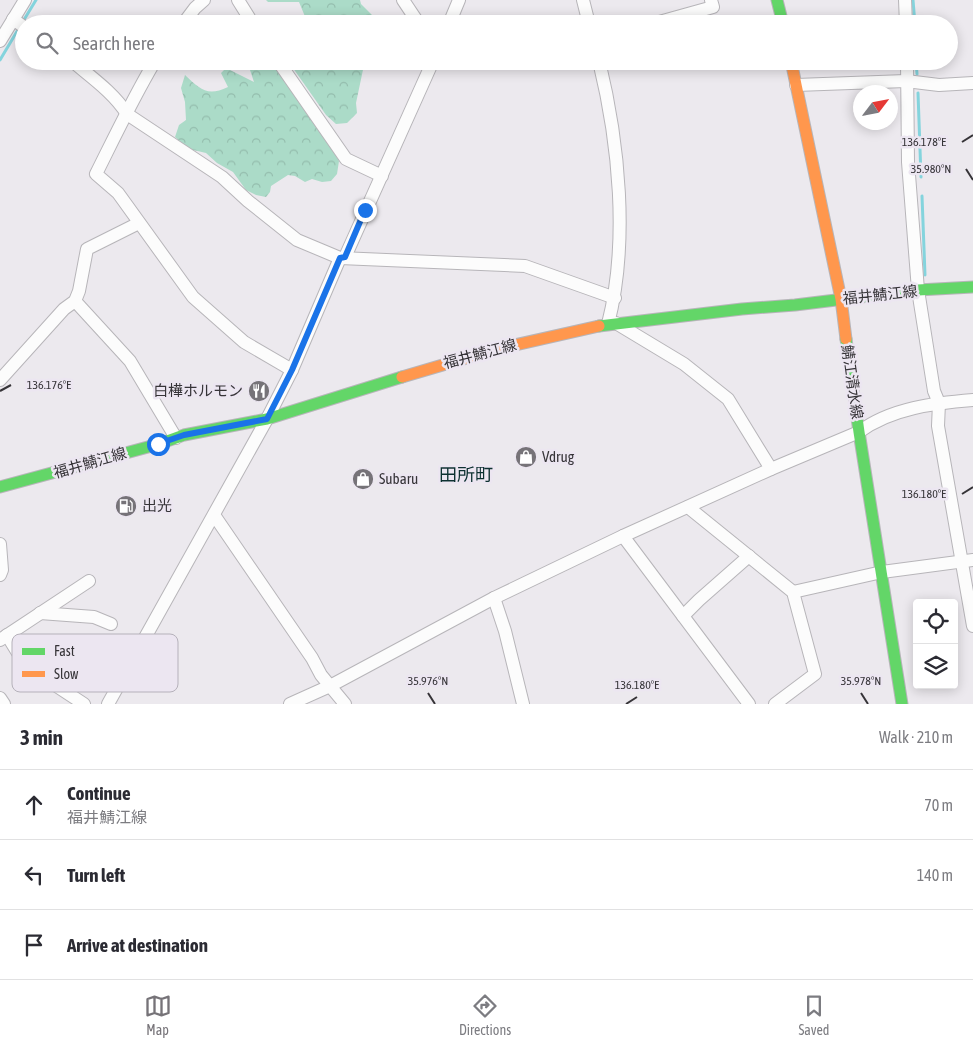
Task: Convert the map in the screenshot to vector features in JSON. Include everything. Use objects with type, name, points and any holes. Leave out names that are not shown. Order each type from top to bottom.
[{"type":"main road","points":[[778,0],[781,15]]},
{"type":"main road","name":"鯖江清水線","points":[[793,70],[841,298],[859,432],[902,704]]},
{"type":"main road","name":"福井鯖江線","points":[[0,488],[176,438],[267,419],[399,377],[496,349],[612,323],[795,305],[918,290],[973,287]]},
{"type":"street","points":[[20,15],[25,0]]},
{"type":"street","points":[[190,15],[204,0]]},
{"type":"street","points":[[238,0],[247,15]]},
{"type":"street","points":[[403,0],[413,15]]},
{"type":"street","points":[[453,15],[459,0]]},
{"type":"street","points":[[583,0],[587,15]]},
{"type":"street","points":[[684,15],[713,7],[711,0]]},
{"type":"street","points":[[905,0],[906,15]]},
{"type":"street","points":[[0,41],[15,26]]},
{"type":"street","points":[[83,70],[121,104],[128,114],[222,177],[248,201],[297,240],[343,257],[525,266],[615,298]]},
{"type":"street","points":[[150,70],[133,99],[128,114],[96,174],[118,193],[193,297],[244,342],[292,370]]},
{"type":"street","points":[[284,70],[346,159],[382,176]]},
{"type":"street","points":[[147,634],[267,419],[292,370],[429,70]]},
{"type":"street","points":[[601,70],[617,165],[620,229],[612,323],[684,364],[728,399],[771,469]]},
{"type":"street","points":[[907,70],[908,162],[918,290],[934,391],[939,403],[938,426],[967,561],[973,626]]},
{"type":"street","points":[[796,85],[906,81],[939,85],[973,83]]},
{"type":"street","points":[[0,380],[64,309],[75,301],[79,291],[87,249],[139,223]]},
{"type":"street","points":[[75,301],[130,360],[176,438]]},
{"type":"street","points":[[290,704],[330,686],[494,598],[623,536],[771,469],[859,432],[870,424],[890,415],[939,403],[973,400]]},
{"type":"street","points":[[688,507],[793,592],[815,674],[775,704]]},
{"type":"street","points":[[214,515],[330,686],[345,704]]},
{"type":"street","points":[[623,536],[749,704]]},
{"type":"street","points":[[0,544],[2,570],[0,575]]},
{"type":"street","points":[[683,616],[748,556]]},
{"type":"street","points":[[793,592],[882,572],[967,561]]},
{"type":"street","points":[[12,649],[3,638],[89,581]]},
{"type":"street","points":[[494,598],[505,631],[523,704]]},
{"type":"street","points":[[40,614],[94,617],[111,624]]},
{"type":"street","points":[[66,692],[84,704]]},
{"type":"street","points":[[108,704],[114,692]]},
{"type":"street","points":[[0,698],[4,704]]},
{"type":"green space","points":[[266,0],[360,0],[361,4],[372,15],[304,15],[299,2],[268,2]]},
{"type":"green space","points":[[224,70],[230,70],[254,82],[250,70],[278,70],[286,80],[339,161],[337,174],[331,181],[322,182],[312,179],[305,182],[295,176],[288,175],[271,186],[270,192],[266,197],[256,195],[246,190],[233,172],[217,163],[206,153],[189,149],[175,137],[179,125],[186,120],[185,102],[181,88],[185,75],[200,88],[209,91],[228,87],[221,73]]},
{"type":"green space","points":[[294,70],[363,70],[356,103],[357,113],[347,123],[336,124],[326,115]]},
{"type":"waterway","points":[[27,15],[36,0]]},
{"type":"waterway","points":[[913,0],[914,15]]},
{"type":"waterway","points":[[0,60],[15,35]]},
{"type":"waterway","points":[[917,70],[917,74]]},
{"type":"waterway","points":[[918,93],[921,177]]},
{"type":"waterway","points":[[922,196],[925,275]]},
{"type":"traffic: fast","points":[[777,0],[781,15]]},
{"type":"traffic: fast","points":[[599,326],[918,290],[973,287]]},
{"type":"traffic: fast","points":[[846,339],[902,704]]},
{"type":"traffic: fast","points":[[0,487],[159,444],[184,435],[267,419],[402,377]]},
{"type":"traffic: slow","points":[[793,70],[841,299],[846,339]]},
{"type":"traffic: slow","points":[[402,377],[497,349],[599,326]]},
{"type":"place","name":"白樺ホルモン","points":[[259,391]]},
{"type":"place","name":"Vdrug","points":[[526,457]]},
{"type":"place","name":"Subaru","points":[[363,479]]},
{"type":"place","name":"出光","points":[[126,506]]},
{"type":"district","name":"田所町","points":[[466,475]]},
{"type":"route","points":[[158,444],[184,435],[267,419],[292,370],[340,258],[345,257],[365,210]]}]
